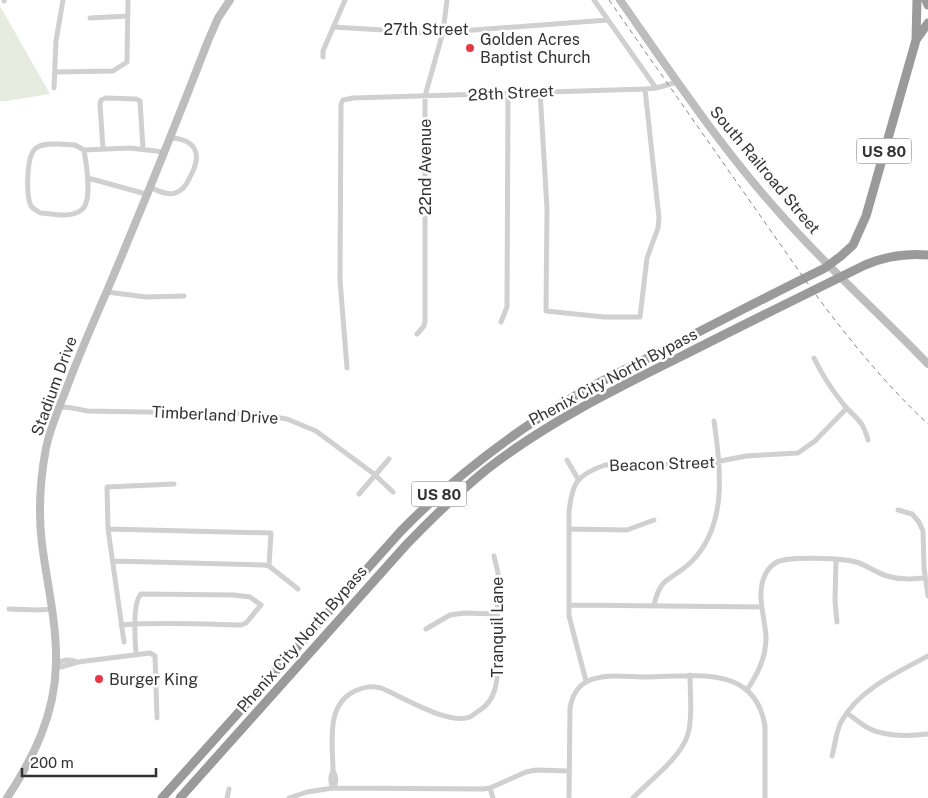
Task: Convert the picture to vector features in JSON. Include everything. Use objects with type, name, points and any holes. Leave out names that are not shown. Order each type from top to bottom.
[{"type":"highway","name":"US 80","points":[[916,40],[917,0]]},
{"type":"highway","points":[[926,0],[928,5]]},
{"type":"highway","points":[[916,40],[928,23]]},
{"type":"highway","name":"Phenix City North Bypass","points":[[163,796],[401,531],[438,495],[477,462],[533,422],[585,391],[825,268],[841,256],[856,240],[866,216],[916,40]]},
{"type":"highway","name":"Phenix City North Bypass","points":[[182,798],[399,552],[432,519],[487,470],[579,409],[644,374],[865,264],[901,254],[928,255]]},
{"type":"street","points":[[54,88],[56,41],[63,0]]},
{"type":"street","points":[[54,72],[113,72],[127,62],[128,0]]},
{"type":"street","name":"Stadium Drive","points":[[8,798],[33,755],[45,726],[53,696],[56,664],[53,609],[42,543],[40,512],[41,480],[52,424],[214,27],[230,0]]},
{"type":"street","points":[[323,57],[323,51],[345,0]]},
{"type":"street","name":"22nd Avenue","points":[[417,334],[424,326],[425,321],[425,96],[443,32],[447,0]]},
{"type":"street","points":[[594,0],[656,88]]},
{"type":"street","name":"South Railroad Street","points":[[620,0],[733,158],[784,218],[928,364]]},
{"type":"street","points":[[90,18],[128,16]]},
{"type":"street","name":"27th Street","points":[[333,27],[443,32],[608,20]]},
{"type":"street","name":"28th Street","points":[[347,368],[339,263],[341,104],[343,100],[353,98],[508,92],[644,89],[678,82]]},
{"type":"street","points":[[540,91],[547,209],[546,311],[640,317],[648,258],[658,228],[659,218],[644,89]]},
{"type":"street","points":[[501,322],[507,307],[508,92]]},
{"type":"street","points":[[103,149],[100,104],[101,100],[106,98],[136,99],[140,101],[143,149]]},
{"type":"street","points":[[88,178],[147,191],[177,193],[185,186],[193,172],[197,157],[193,147],[185,140],[170,138]]},
{"type":"street","points":[[84,150],[88,178],[86,203],[81,211],[72,214],[41,213],[36,211],[30,203],[28,172],[30,157],[35,149],[44,145],[60,144],[75,145],[84,150],[143,149],[164,152]]},
{"type":"street","points":[[107,292],[146,297],[184,296]]},
{"type":"street","points":[[814,358],[828,383],[846,408],[859,419],[865,428],[868,440]]},
{"type":"street","name":"Timberland Drive","points":[[59,408],[63,406],[88,411],[256,414],[287,418],[316,431],[374,474],[392,492]]},
{"type":"street","name":"Beacon Street","points":[[578,479],[590,470],[606,465],[718,463],[746,456],[798,453],[814,441],[846,408]]},
{"type":"street","points":[[654,606],[661,584],[690,563],[709,538],[715,523],[718,508],[718,463],[714,421]]},
{"type":"street","points":[[359,494],[374,474],[389,459]]},
{"type":"street","points":[[567,460],[578,479],[571,498],[569,605],[571,626],[586,681]]},
{"type":"street","points":[[124,642],[108,529],[107,486],[174,484]]},
{"type":"street","points":[[898,510],[912,514],[919,522],[923,531],[924,566],[928,596]]},
{"type":"street","points":[[569,528],[627,530],[654,520]]},
{"type":"street","points":[[108,529],[271,533],[269,566]]},
{"type":"street","name":"Tranquil Lane","points":[[333,788],[330,776],[333,771],[336,709],[342,700],[351,693],[371,686],[382,688],[444,716],[460,718],[470,716],[483,708],[492,696],[496,687],[498,573],[494,556]]},
{"type":"street","points":[[747,690],[764,659],[766,636],[761,590],[768,569],[776,562],[787,559],[836,559],[857,562],[885,576],[901,579],[925,578]]},
{"type":"street","points":[[836,559],[835,601],[837,622]]},
{"type":"street","points":[[114,561],[243,563],[269,566],[298,589]]},
{"type":"street","points":[[121,625],[135,624],[241,625],[246,623],[261,605],[250,597],[234,595],[141,594],[138,597],[135,624],[136,654]]},
{"type":"street","points":[[569,605],[762,607]]},
{"type":"street","points":[[10,609],[53,609]]},
{"type":"street","points":[[426,629],[450,615],[464,613],[497,614]]},
{"type":"street","points":[[56,664],[62,660],[78,662],[136,654],[150,653],[156,656],[157,718]]},
{"type":"street","points":[[832,756],[838,730],[847,713],[868,692],[898,672],[928,656]]},
{"type":"street","points":[[633,798],[676,755],[686,738],[689,728],[690,675]]},
{"type":"street","points":[[569,798],[570,703],[577,690],[586,681],[603,677],[690,675],[722,677],[732,680],[747,690],[759,705],[763,715],[765,736],[765,798]]},
{"type":"street","points":[[847,713],[867,728],[877,732],[910,735],[928,734]]},
{"type":"street","points":[[289,798],[307,792],[333,788],[490,788],[526,772],[536,770],[569,771]]},
{"type":"street","points":[[490,788],[494,798]]},
{"type":"street","points":[[227,798],[229,789]]},
{"type":"shaded area","points":[[0,6],[50,94],[0,101]]},
{"type":"railway","points":[[609,0],[813,291],[868,360],[928,424]]},
{"type":"place","name":"Golden Acres Baptist Church","points":[[470,48]]},
{"type":"place","name":"Burger King","points":[[99,679]]}]
